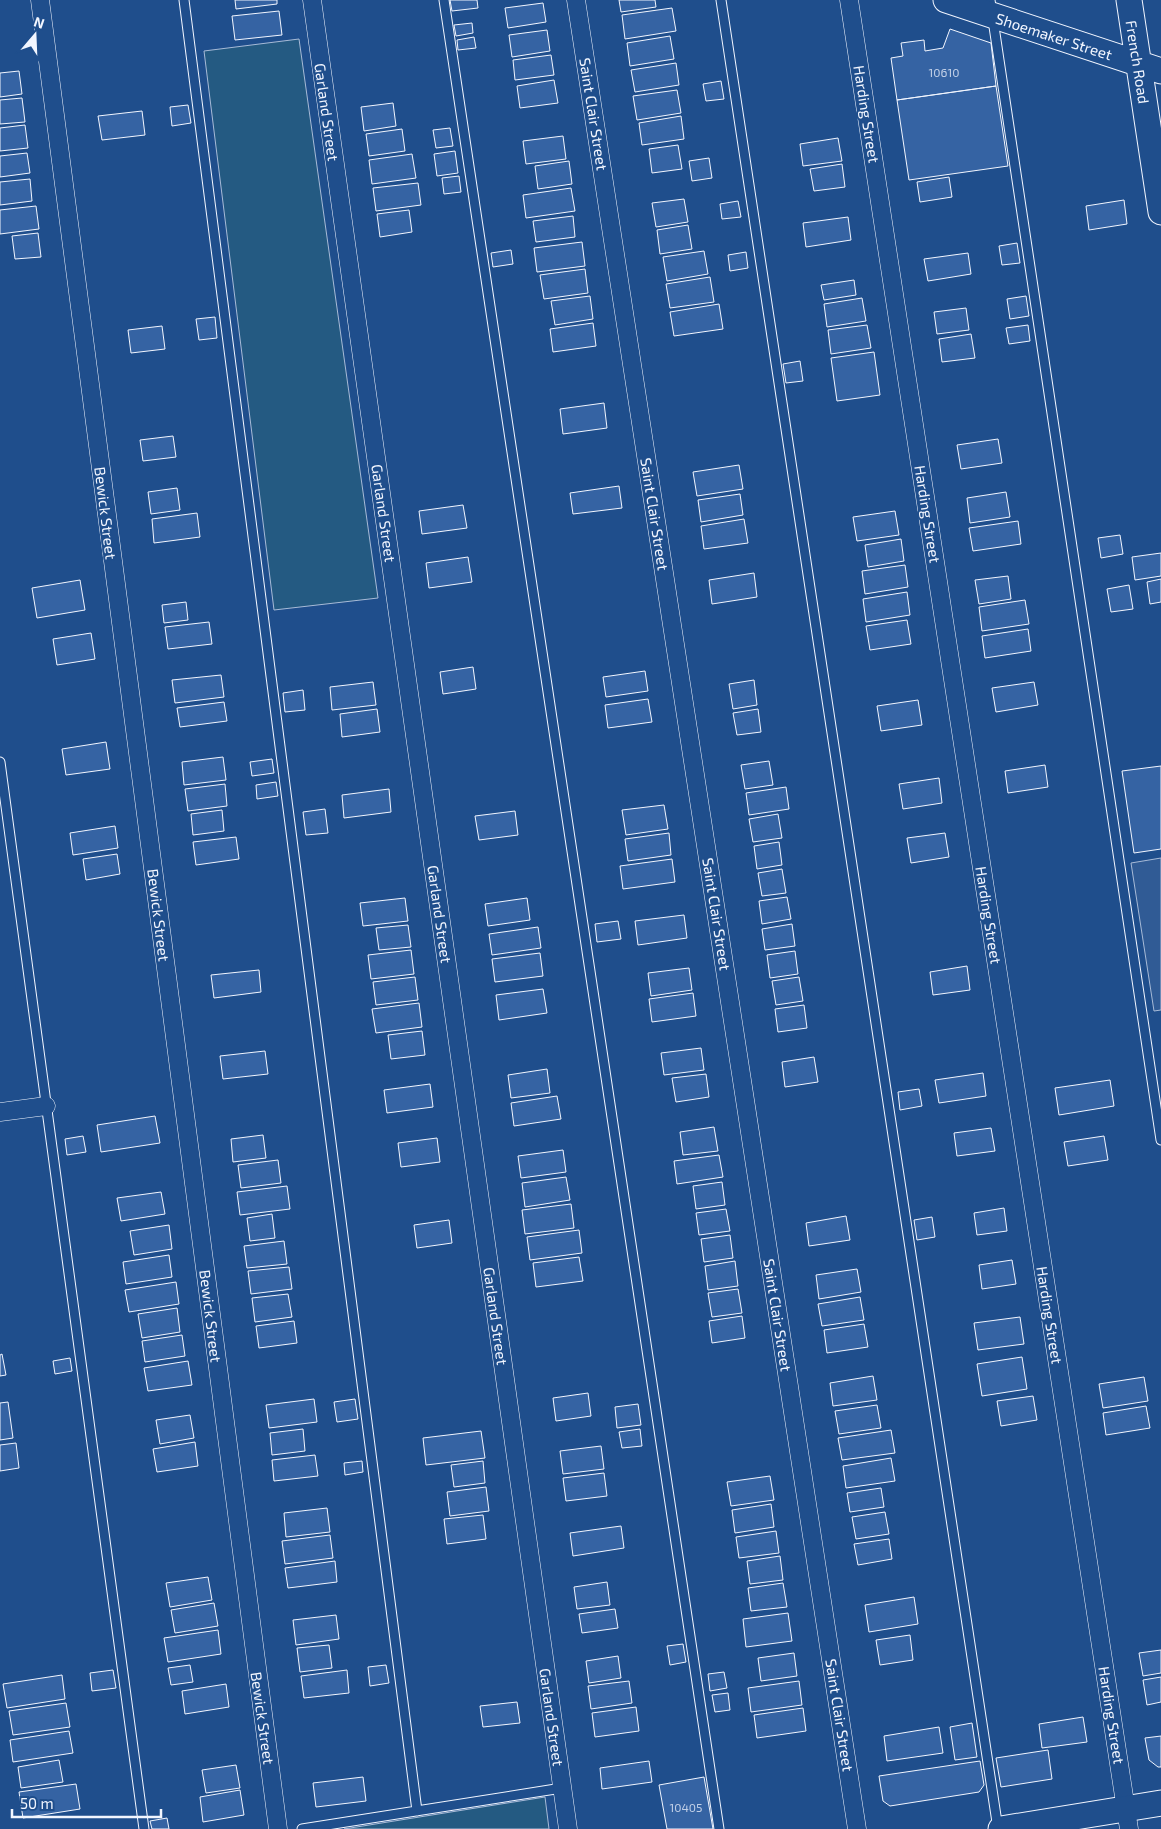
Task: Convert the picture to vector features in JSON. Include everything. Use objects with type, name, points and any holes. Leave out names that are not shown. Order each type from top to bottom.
[{"type":"street","name":"Bewick Street","points":[[40,0],[278,1829]]},
{"type":"street","name":"Garland Street","points":[[312,0],[568,1829]]},
{"type":"street","name":"Saint Clair Street","points":[[576,0],[857,1829]]},
{"type":"street","name":"Harding Street","points":[[849,0],[1127,1819]]},
{"type":"street","name":"Shoemaker Street","points":[[946,0],[991,8],[1150,68]]},
{"type":"street","name":"French Road","points":[[1129,0],[1150,68],[1161,212]]},
{"type":"street","points":[[0,1112],[46,1106]]},
{"type":"street","points":[[999,1829],[1127,1819],[1161,1803]]},
{"type":"lane","points":[[184,0],[417,1811]]},
{"type":"lane","points":[[444,0],[719,1829]]},
{"type":"lane","points":[[721,0],[999,1829]]},
{"type":"lane","points":[[991,8],[1161,1140]]},
{"type":"lane","points":[[0,762],[144,1829]]},
{"type":"lane","points":[[302,1829],[562,1788]]},
{"type":"shaded area","points":[[299,39],[378,598],[274,610],[204,51]]},
{"type":"shaded area","points":[[1161,858],[1161,1010],[1154,1011],[1131,863]]},
{"type":"shaded area","points":[[545,1797],[549,1829],[344,1829]]},
{"type":"building","points":[[235,0],[277,0],[277,4],[236,9]]},
{"type":"building","points":[[450,0],[477,0],[478,8],[452,11]]},
{"type":"building","points":[[619,0],[655,0],[656,7],[621,12]]},
{"type":"building","points":[[543,3],[546,22],[508,28],[505,8]]},
{"type":"building","points":[[672,8],[676,31],[625,39],[622,15]]},
{"type":"building","points":[[279,11],[282,35],[235,40],[232,16]]},
{"type":"building","points":[[472,23],[473,33],[456,36],[454,25]]},
{"type":"building","points":[[950,29],[991,43],[996,86],[897,100],[891,58],[903,56],[901,43],[924,40],[925,51],[943,48]]},
{"type":"building","points":[[547,30],[550,51],[512,57],[509,35]]},
{"type":"building","points":[[670,36],[674,59],[630,66],[627,43]]},
{"type":"building","points":[[474,37],[476,48],[458,50],[457,40]]},
{"type":"building","points":[[551,55],[554,75],[515,80],[513,60]]},
{"type":"building","points":[[676,63],[679,85],[635,92],[631,70]]},
{"type":"building","points":[[19,71],[22,94],[0,97],[0,73]]},
{"type":"building","points":[[554,80],[558,103],[520,108],[517,86]]},
{"type":"building","points":[[721,81],[724,99],[706,101],[703,84]]},
{"type":"building","points":[[996,86],[1008,166],[909,180],[897,100]]},
{"type":"building","points":[[677,90],[681,113],[637,120],[633,96]]},
{"type":"building","points":[[22,98],[25,122],[0,124],[0,100]]},
{"type":"building","points":[[393,103],[396,126],[364,131],[361,107]]},
{"type":"building","points":[[188,105],[191,123],[172,126],[170,107]]},
{"type":"building","points":[[142,111],[145,135],[102,140],[98,116]]},
{"type":"building","points":[[681,116],[684,139],[642,145],[639,123]]},
{"type":"building","points":[[25,125],[28,148],[0,151],[0,128]]},
{"type":"building","points":[[450,128],[453,146],[436,148],[433,130]]},
{"type":"building","points":[[402,129],[405,151],[369,156],[366,134]]},
{"type":"building","points":[[563,136],[566,159],[526,164],[523,141]]},
{"type":"building","points":[[838,138],[842,161],[803,166],[800,144]]},
{"type":"building","points":[[678,145],[682,169],[652,173],[649,149]]},
{"type":"building","points":[[455,151],[458,173],[437,176],[434,154]]},
{"type":"building","points":[[27,153],[30,173],[0,177],[0,156]]},
{"type":"building","points":[[412,154],[416,178],[372,184],[369,160]]},
{"type":"building","points":[[709,158],[712,178],[692,181],[689,161]]},
{"type":"building","points":[[569,161],[572,184],[538,189],[535,166]]},
{"type":"building","points":[[842,164],[845,187],[814,191],[810,169]]},
{"type":"building","points":[[459,176],[461,192],[444,194],[442,178]]},
{"type":"building","points":[[949,177],[952,197],[920,202],[917,182]]},
{"type":"building","points":[[30,179],[32,201],[0,205],[0,182]]},
{"type":"building","points":[[418,183],[421,205],[376,211],[373,188]]},
{"type":"building","points":[[571,188],[575,211],[526,218],[523,195]]},
{"type":"building","points":[[684,199],[688,222],[656,227],[652,203]]},
{"type":"building","points":[[1124,200],[1127,224],[1089,230],[1086,206]]},
{"type":"building","points":[[738,201],[741,217],[722,219],[720,204]]},
{"type":"building","points":[[36,206],[39,229],[0,234],[0,210]]},
{"type":"building","points":[[409,210],[412,232],[380,237],[377,214]]},
{"type":"building","points":[[573,216],[575,237],[536,242],[533,221]]},
{"type":"building","points":[[848,217],[851,240],[806,247],[803,223]]},
{"type":"building","points":[[688,225],[692,249],[660,254],[657,230]]},
{"type":"building","points":[[38,233],[41,257],[15,259],[12,236]]},
{"type":"building","points":[[582,242],[585,266],[537,272],[534,248]]},
{"type":"building","points":[[1017,243],[1020,263],[1002,265],[999,246]]},
{"type":"building","points":[[511,250],[513,264],[493,267],[491,253]]},
{"type":"building","points":[[704,251],[708,274],[667,281],[663,257]]},
{"type":"building","points":[[746,252],[748,268],[730,271],[728,255]]},
{"type":"building","points":[[968,253],[971,274],[928,281],[924,259]]},
{"type":"building","points":[[585,269],[588,293],[544,299],[540,275]]},
{"type":"building","points":[[710,277],[714,302],[670,308],[666,284]]},
{"type":"building","points":[[854,280],[856,295],[824,300],[821,285]]},
{"type":"building","points":[[590,296],[593,319],[555,325],[551,301]]},
{"type":"building","points":[[1026,296],[1029,316],[1010,319],[1007,299]]},
{"type":"building","points":[[862,298],[866,321],[827,327],[824,304]]},
{"type":"building","points":[[719,304],[723,329],[674,336],[670,312]]},
{"type":"building","points":[[966,308],[969,330],[937,334],[934,312]]},
{"type":"building","points":[[215,317],[217,338],[199,340],[196,319]]},
{"type":"building","points":[[593,323],[596,346],[553,352],[550,329]]},
{"type":"building","points":[[867,325],[871,348],[831,354],[828,330]]},
{"type":"building","points":[[1028,325],[1030,341],[1009,344],[1006,328]]},
{"type":"building","points":[[162,326],[165,349],[131,353],[128,330]]},
{"type":"building","points":[[971,334],[975,358],[942,362],[939,339]]},
{"type":"building","points":[[874,352],[880,395],[837,401],[831,358]]},
{"type":"building","points":[[800,361],[803,381],[786,383],[783,364]]},
{"type":"building","points":[[604,403],[607,428],[563,434],[560,409]]},
{"type":"building","points":[[173,436],[176,457],[143,461],[140,440]]},
{"type":"building","points":[[998,439],[1002,463],[961,469],[957,445]]},
{"type":"building","points":[[739,465],[743,489],[697,496],[693,472]]},
{"type":"building","points":[[619,486],[622,508],[573,514],[570,493]]},
{"type":"building","points":[[177,488],[180,510],[151,514],[148,492]]},
{"type":"building","points":[[1006,492],[1010,517],[970,523],[967,498]]},
{"type":"building","points":[[740,494],[743,515],[701,522],[698,500]]},
{"type":"building","points":[[463,505],[467,528],[422,534],[419,511]]},
{"type":"building","points":[[895,511],[899,535],[857,541],[853,517]]},
{"type":"building","points":[[197,513],[200,537],[154,543],[152,519]]},
{"type":"building","points":[[744,519],[748,543],[704,549],[701,526]]},
{"type":"building","points":[[1018,521],[1021,544],[973,551],[969,528]]},
{"type":"building","points":[[1120,535],[1123,554],[1101,558],[1098,538]]},
{"type":"building","points":[[901,539],[904,561],[868,567],[865,545]]},
{"type":"building","points":[[1161,553],[1161,576],[1135,580],[1132,557]]},
{"type":"building","points":[[468,557],[472,582],[429,588],[426,563]]},
{"type":"building","points":[[905,565],[908,587],[865,594],[862,571]]},
{"type":"building","points":[[754,573],[757,597],[712,604],[709,580]]},
{"type":"building","points":[[1008,576],[1011,599],[979,604],[975,580]]},
{"type":"building","points":[[1161,579],[1161,602],[1150,604],[1147,582]]},
{"type":"building","points":[[80,580],[85,610],[37,618],[32,588]]},
{"type":"building","points":[[1129,585],[1133,609],[1111,612],[1107,589]]},
{"type":"building","points":[[907,592],[910,615],[866,622],[863,599]]},
{"type":"building","points":[[1025,600],[1029,624],[982,631],[979,607]]},
{"type":"building","points":[[186,602],[188,620],[164,623],[162,605]]},
{"type":"building","points":[[907,620],[911,644],[870,650],[866,626]]},
{"type":"building","points":[[209,622],[212,644],[168,649],[165,627]]},
{"type":"building","points":[[1028,629],[1031,651],[985,658],[982,636]]},
{"type":"building","points":[[91,633],[95,659],[57,665],[53,639]]},
{"type":"building","points":[[473,667],[476,689],[443,694],[440,672]]},
{"type":"building","points":[[645,671],[648,691],[606,697],[603,677]]},
{"type":"building","points":[[221,675],[224,697],[175,703],[172,680]]},
{"type":"building","points":[[754,680],[757,705],[733,709],[729,684]]},
{"type":"building","points":[[373,682],[376,705],[332,710],[330,687]]},
{"type":"building","points":[[1034,682],[1038,705],[996,712],[992,688]]},
{"type":"building","points":[[303,690],[305,710],[285,712],[283,693]]},
{"type":"building","points":[[648,699],[652,722],[608,728],[605,705]]},
{"type":"building","points":[[918,700],[922,725],[881,731],[877,706]]},
{"type":"building","points":[[224,702],[227,721],[180,727],[177,708]]},
{"type":"building","points":[[377,709],[380,732],[342,737],[340,714]]},
{"type":"building","points":[[758,709],[761,732],[737,735],[733,713]]},
{"type":"building","points":[[106,742],[110,769],[66,775],[62,749]]},
{"type":"building","points":[[223,757],[226,780],[184,785],[182,762]]},
{"type":"building","points":[[272,759],[274,773],[252,776],[250,762]]},
{"type":"building","points":[[769,761],[773,785],[745,789],[741,765]]},
{"type":"building","points":[[1045,765],[1048,787],[1008,793],[1005,771]]},
{"type":"building","points":[[1161,766],[1161,849],[1134,853],[1122,771]]},
{"type":"building","points":[[939,778],[942,803],[903,809],[899,784]]},
{"type":"building","points":[[276,782],[278,796],[257,799],[256,785]]},
{"type":"building","points":[[225,784],[227,806],[188,811],[185,789]]},
{"type":"building","points":[[786,787],[789,809],[749,815],[746,793]]},
{"type":"building","points":[[389,789],[391,812],[344,818],[342,795]]},
{"type":"building","points":[[664,805],[668,829],[626,835],[622,810]]},
{"type":"building","points":[[325,809],[328,833],[306,835],[303,812]]},
{"type":"building","points":[[222,810],[224,831],[193,835],[191,814]]},
{"type":"building","points":[[515,811],[518,835],[479,840],[475,816]]},
{"type":"building","points":[[778,814],[782,838],[753,842],[749,819]]},
{"type":"building","points":[[115,826],[118,848],[73,855],[70,833]]},
{"type":"building","points":[[669,833],[671,855],[628,861],[625,839]]},
{"type":"building","points":[[945,833],[949,857],[911,863],[907,838]]},
{"type":"building","points":[[236,837],[239,859],[196,865],[193,842]]},
{"type":"building","points":[[779,842],[782,865],[757,869],[754,846]]},
{"type":"building","points":[[117,854],[120,874],[86,880],[83,859]]},
{"type":"building","points":[[672,859],[675,882],[623,889],[620,866]]},
{"type":"building","points":[[782,869],[786,893],[762,896],[758,873]]},
{"type":"building","points":[[787,897],[791,919],[762,924],[759,901]]},
{"type":"building","points":[[405,898],[408,921],[363,926],[360,903]]},
{"type":"building","points":[[527,898],[530,920],[488,926],[485,904]]},
{"type":"building","points":[[684,915],[687,938],[638,945],[635,921]]},
{"type":"building","points":[[618,921],[621,939],[597,942],[595,924]]},
{"type":"building","points":[[792,924],[795,946],[765,950],[762,929]]},
{"type":"building","points":[[408,925],[411,947],[379,950],[376,928]]},
{"type":"building","points":[[538,927],[541,948],[492,955],[489,934]]},
{"type":"building","points":[[411,950],[414,974],[371,979],[368,955]]},
{"type":"building","points":[[795,951],[798,974],[770,978],[767,955]]},
{"type":"building","points":[[540,953],[543,976],[495,982],[492,959]]},
{"type":"building","points":[[967,966],[970,990],[933,995],[930,972]]},
{"type":"building","points":[[689,968],[692,990],[651,996],[648,973]]},
{"type":"building","points":[[259,970],[261,992],[214,998],[211,975]]},
{"type":"building","points":[[415,977],[418,1000],[376,1005],[373,982]]},
{"type":"building","points":[[799,977],[803,1001],[776,1005],[772,981]]},
{"type":"building","points":[[543,989],[547,1013],[499,1020],[496,995]]},
{"type":"building","points":[[693,993],[696,1016],[652,1022],[649,999]]},
{"type":"building","points":[[419,1003],[422,1027],[376,1033],[372,1009]]},
{"type":"building","points":[[804,1005],[807,1028],[778,1032],[775,1009]]},
{"type":"building","points":[[422,1031],[425,1055],[391,1059],[388,1035]]},
{"type":"building","points":[[701,1048],[704,1070],[664,1075],[661,1053]]},
{"type":"building","points":[[265,1051],[268,1074],[223,1079],[220,1056]]},
{"type":"building","points":[[814,1057],[818,1082],[785,1087],[782,1062]]},
{"type":"building","points":[[547,1069],[550,1093],[511,1098],[508,1075]]},
{"type":"building","points":[[983,1073],[986,1096],[939,1103],[935,1080]]},
{"type":"building","points":[[706,1074],[709,1097],[676,1102],[672,1078]]},
{"type":"building","points":[[1110,1080],[1114,1106],[1059,1115],[1055,1088]]},
{"type":"building","points":[[430,1084],[433,1107],[387,1113],[384,1090]]},
{"type":"building","points":[[919,1089],[922,1106],[900,1110],[898,1092]]},
{"type":"building","points":[[557,1096],[561,1119],[514,1126],[511,1103]]},
{"type":"building","points":[[155,1116],[160,1143],[101,1152],[97,1125]]},
{"type":"building","points":[[714,1127],[718,1151],[683,1155],[680,1132]]},
{"type":"building","points":[[991,1128],[995,1151],[957,1156],[954,1133]]},
{"type":"building","points":[[263,1135],[266,1158],[233,1162],[231,1139]]},
{"type":"building","points":[[83,1136],[86,1152],[67,1155],[65,1139]]},
{"type":"building","points":[[1104,1136],[1108,1160],[1068,1166],[1064,1142]]},
{"type":"building","points":[[437,1138],[440,1162],[401,1167],[398,1143]]},
{"type":"building","points":[[563,1150],[566,1172],[521,1178],[518,1156]]},
{"type":"building","points":[[719,1155],[723,1177],[677,1184],[674,1161]]},
{"type":"building","points":[[278,1160],[281,1183],[241,1188],[238,1165]]},
{"type":"building","points":[[566,1177],[570,1200],[525,1207],[522,1183]]},
{"type":"building","points":[[722,1182],[725,1205],[696,1209],[693,1186]]},
{"type":"building","points":[[287,1186],[290,1209],[240,1215],[237,1192]]},
{"type":"building","points":[[161,1192],[165,1214],[121,1221],[117,1198]]},
{"type":"building","points":[[571,1204],[574,1228],[525,1234],[522,1210]]},
{"type":"building","points":[[1004,1208],[1007,1231],[977,1235],[974,1213]]},
{"type":"building","points":[[726,1209],[730,1231],[699,1235],[696,1213]]},
{"type":"building","points":[[272,1214],[275,1238],[250,1241],[247,1218]]},
{"type":"building","points":[[846,1216],[850,1240],[809,1246],[806,1223]]},
{"type":"building","points":[[932,1217],[935,1237],[917,1240],[914,1220]]},
{"type":"building","points":[[449,1220],[452,1243],[417,1248],[414,1225]]},
{"type":"building","points":[[169,1225],[172,1249],[134,1255],[130,1231]]},
{"type":"building","points":[[579,1230],[582,1253],[530,1260],[527,1237]]},
{"type":"building","points":[[730,1235],[733,1258],[704,1262],[701,1239]]},
{"type":"building","points":[[284,1241],[287,1264],[247,1268],[244,1246]]},
{"type":"building","points":[[169,1255],[172,1277],[126,1284],[123,1262]]},
{"type":"building","points":[[579,1257],[583,1281],[536,1287],[533,1263]]},
{"type":"building","points":[[1012,1260],[1016,1284],[982,1289],[979,1265]]},
{"type":"building","points":[[735,1261],[738,1286],[708,1290],[705,1266]]},
{"type":"building","points":[[289,1267],[292,1289],[251,1294],[248,1271]]},
{"type":"building","points":[[857,1269],[861,1292],[819,1299],[816,1275]]},
{"type":"building","points":[[176,1282],[179,1304],[129,1312],[125,1290]]},
{"type":"building","points":[[738,1289],[742,1313],[712,1317],[708,1293]]},
{"type":"building","points":[[288,1294],[292,1317],[255,1322],[252,1298]]},
{"type":"building","points":[[860,1297],[864,1320],[822,1326],[818,1304]]},
{"type":"building","points":[[177,1308],[180,1332],[142,1338],[138,1314]]},
{"type":"building","points":[[742,1316],[745,1338],[712,1343],[709,1321]]},
{"type":"building","points":[[1020,1317],[1024,1344],[978,1350],[974,1323]]},
{"type":"building","points":[[294,1321],[297,1343],[259,1348],[256,1326]]},
{"type":"building","points":[[864,1324],[868,1347],[827,1353],[824,1330]]},
{"type":"building","points":[[182,1335],[185,1356],[145,1362],[142,1341]]},
{"type":"building","points":[[2,1354],[6,1375],[0,1376],[0,1355]]},
{"type":"building","points":[[1022,1357],[1027,1389],[982,1396],[977,1364]]},
{"type":"building","points":[[70,1358],[72,1371],[55,1374],[53,1361]]},
{"type":"building","points":[[188,1361],[192,1385],[148,1391],[144,1368]]},
{"type":"building","points":[[873,1376],[877,1400],[833,1406],[830,1383]]},
{"type":"building","points":[[1144,1377],[1148,1401],[1103,1408],[1099,1384]]},
{"type":"building","points":[[588,1393],[591,1416],[556,1421],[553,1398]]},
{"type":"building","points":[[1033,1396],[1037,1420],[1001,1426],[997,1401]]},
{"type":"building","points":[[314,1399],[317,1422],[269,1428],[266,1405]]},
{"type":"building","points":[[355,1399],[358,1419],[337,1422],[334,1402]]},
{"type":"building","points":[[8,1402],[13,1438],[0,1440],[0,1403]]},
{"type":"building","points":[[638,1404],[641,1425],[617,1428],[615,1407]]},
{"type":"building","points":[[877,1405],[881,1428],[839,1434],[835,1411]]},
{"type":"building","points":[[1146,1406],[1150,1428],[1106,1435],[1103,1413]]},
{"type":"building","points":[[190,1415],[194,1438],[160,1444],[156,1420]]},
{"type":"building","points":[[303,1429],[305,1451],[272,1455],[270,1433]]},
{"type":"building","points":[[640,1429],[642,1446],[622,1448],[619,1432]]},
{"type":"building","points":[[891,1430],[895,1453],[842,1460],[838,1438]]},
{"type":"building","points":[[481,1431],[485,1458],[426,1465],[423,1438]]},
{"type":"building","points":[[195,1442],[198,1466],[157,1472],[153,1449]]},
{"type":"building","points":[[16,1443],[19,1468],[0,1471],[0,1445]]},
{"type":"building","points":[[601,1446],[604,1469],[563,1474],[560,1451]]},
{"type":"building","points":[[315,1455],[318,1476],[274,1481],[272,1460]]},
{"type":"building","points":[[891,1458],[895,1481],[846,1488],[843,1466]]},
{"type":"building","points":[[362,1461],[363,1472],[345,1475],[344,1463]]},
{"type":"building","points":[[483,1461],[485,1483],[454,1487],[451,1465]]},
{"type":"building","points":[[604,1473],[607,1496],[566,1501],[563,1478]]},
{"type":"building","points":[[770,1476],[774,1500],[731,1506],[727,1482]]},
{"type":"building","points":[[486,1487],[489,1511],[450,1516],[447,1492]]},
{"type":"building","points":[[881,1488],[884,1507],[850,1512],[847,1493]]},
{"type":"building","points":[[771,1504],[774,1527],[735,1533],[732,1510]]},
{"type":"building","points":[[327,1508],[330,1532],[286,1537],[284,1513]]},
{"type":"building","points":[[885,1512],[889,1534],[856,1539],[852,1517]]},
{"type":"building","points":[[483,1515],[486,1539],[447,1544],[444,1519]]},
{"type":"building","points":[[621,1526],[624,1548],[573,1556],[570,1533]]},
{"type":"building","points":[[776,1531],[779,1553],[739,1558],[736,1537]]},
{"type":"building","points":[[330,1535],[333,1558],[285,1564],[282,1541]]},
{"type":"building","points":[[889,1539],[892,1559],[858,1565],[854,1544]]},
{"type":"building","points":[[780,1556],[783,1580],[750,1584],[747,1561]]},
{"type":"building","points":[[335,1561],[337,1582],[288,1588],[285,1568]]},
{"type":"building","points":[[208,1577],[212,1600],[170,1607],[166,1583]]},
{"type":"building","points":[[607,1582],[610,1605],[577,1609],[574,1587]]},
{"type":"building","points":[[783,1583],[787,1607],[751,1611],[748,1588]]},
{"type":"building","points":[[914,1597],[918,1624],[869,1632],[865,1605]]},
{"type":"building","points":[[214,1603],[218,1626],[175,1633],[171,1610]]},
{"type":"building","points":[[615,1609],[618,1628],[582,1633],[579,1614]]},
{"type":"building","points":[[788,1613],[792,1641],[746,1647],[743,1619]]},
{"type":"building","points":[[336,1615],[339,1639],[296,1645],[293,1620]]},
{"type":"building","points":[[218,1630],[221,1654],[168,1662],[164,1638]]},
{"type":"building","points":[[910,1635],[913,1660],[880,1665],[876,1640]]},
{"type":"building","points":[[683,1644],[686,1662],[670,1665],[667,1646]]},
{"type":"building","points":[[329,1645],[332,1668],[300,1672],[297,1648]]},
{"type":"building","points":[[1161,1650],[1161,1673],[1143,1676],[1139,1653]]},
{"type":"building","points":[[794,1653],[797,1676],[761,1681],[758,1658]]},
{"type":"building","points":[[618,1656],[621,1678],[589,1683],[586,1661]]},
{"type":"building","points":[[190,1665],[193,1682],[171,1685],[168,1668]]},
{"type":"building","points":[[386,1665],[389,1683],[370,1686],[368,1667]]},
{"type":"building","points":[[113,1670],[116,1688],[92,1691],[90,1673]]},
{"type":"building","points":[[347,1670],[349,1693],[304,1698],[301,1676]]},
{"type":"building","points":[[724,1672],[727,1688],[710,1691],[708,1674]]},
{"type":"building","points":[[62,1675],[65,1699],[7,1708],[3,1684]]},
{"type":"building","points":[[1161,1677],[1161,1702],[1147,1705],[1143,1680]]},
{"type":"building","points":[[629,1681],[632,1703],[591,1709],[588,1686]]},
{"type":"building","points":[[799,1681],[802,1705],[751,1712],[748,1688]]},
{"type":"building","points":[[226,1684],[229,1707],[185,1714],[182,1691]]},
{"type":"building","points":[[728,1693],[730,1710],[715,1712],[712,1695]]},
{"type":"building","points":[[517,1702],[520,1723],[483,1727],[480,1706]]},
{"type":"building","points":[[66,1703],[70,1727],[13,1735],[9,1711]]},
{"type":"building","points":[[636,1707],[639,1731],[595,1737],[592,1713]]},
{"type":"building","points":[[803,1708],[806,1731],[757,1738],[754,1715]]},
{"type":"building","points":[[1083,1717],[1087,1742],[1042,1748],[1039,1724]]},
{"type":"building","points":[[972,1723],[977,1757],[955,1760],[950,1727]]},
{"type":"building","points":[[939,1727],[943,1753],[887,1761],[884,1736]]},
{"type":"building","points":[[69,1731],[73,1753],[13,1762],[10,1740]]},
{"type":"building","points":[[1161,1736],[1161,1767],[1158,1767],[1149,1760],[1145,1738]]},
{"type":"building","points":[[1048,1750],[1052,1779],[1001,1787],[996,1758]]},
{"type":"building","points":[[59,1760],[63,1782],[21,1788],[18,1767]]},
{"type":"building","points":[[649,1761],[652,1782],[602,1789],[600,1768]]},
{"type":"building","points":[[980,1761],[984,1785],[979,1792],[890,1806],[883,1801],[879,1776]]},
{"type":"building","points":[[236,1765],[240,1788],[206,1793],[202,1770]]},
{"type":"building","points":[[363,1777],[366,1801],[316,1807],[313,1783]]},
{"type":"building","points":[[704,1777],[713,1829],[667,1829],[659,1785]]},
{"type":"building","points":[[76,1784],[80,1809],[23,1818],[19,1792]]},
{"type":"building","points":[[240,1790],[244,1815],[203,1822],[200,1797]]},
{"type":"building","points":[[167,1818],[169,1829],[152,1829],[150,1821]]}]
